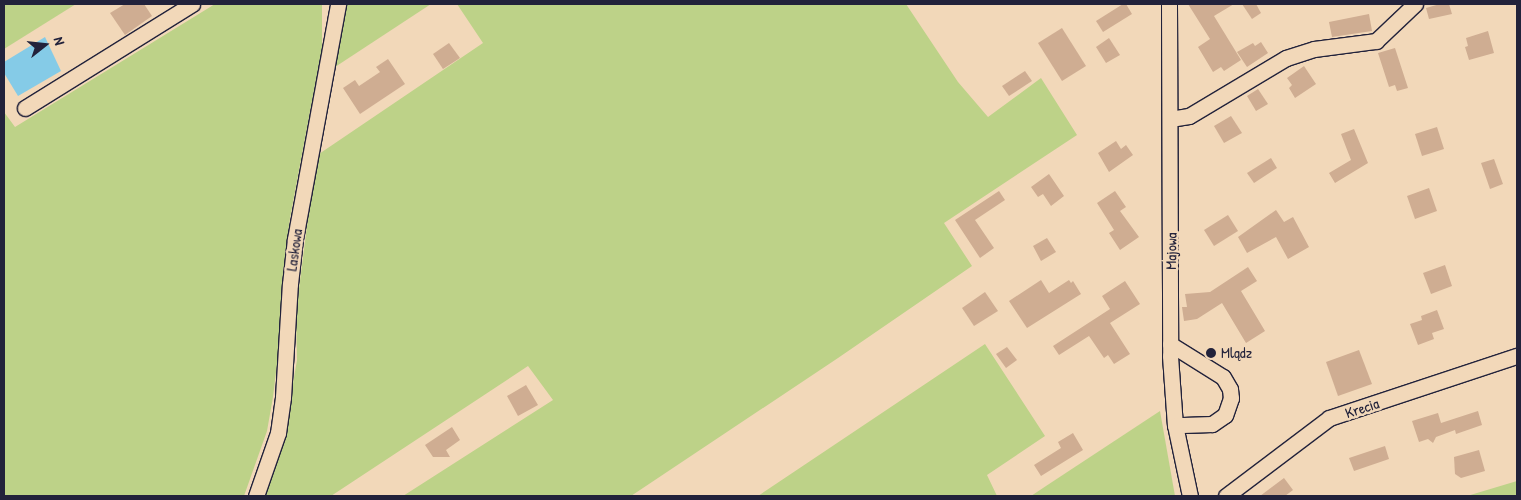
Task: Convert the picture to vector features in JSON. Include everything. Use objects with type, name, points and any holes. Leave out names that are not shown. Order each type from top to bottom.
[{"type":"street","points":[[25,108],[192,4]]},
{"type":"street","name":"Laskowa","points":[[256,496],[278,433],[283,397],[290,284],[295,240],[338,4]]},
{"type":"street","name":"Majowa","points":[[1169,4],[1170,344],[1175,425],[1190,496]]},
{"type":"street","points":[[1170,119],[1189,116],[1286,58],[1314,49],[1376,41],[1415,4]]},
{"type":"street","points":[[1170,344],[1223,377],[1230,389],[1231,398],[1225,416],[1212,424],[1175,425]]},
{"type":"street","name":"Krecia","points":[[1226,496],[1329,418],[1517,356]]},
{"type":"green space","points":[[4,4],[76,4],[4,49]]},
{"type":"green space","points":[[215,4],[322,4],[322,48],[290,218],[283,273],[279,347],[273,397],[267,431],[244,496],[4,496],[4,112],[15,127]]},
{"type":"green space","points":[[349,4],[431,4],[332,69],[346,6]]},
{"type":"green space","points":[[457,4],[906,4],[958,82],[988,117],[1041,78],[1077,135],[944,223],[972,266],[631,496],[403,496],[553,400],[528,366],[331,496],[261,496],[286,424],[297,360],[296,312],[316,156],[483,43]]},
{"type":"green space","points":[[985,344],[1045,436],[987,475],[997,496],[758,496]]},
{"type":"green space","points":[[1160,411],[1175,496],[1031,496],[1046,486]]},
{"type":"green space","points":[[1517,481],[1517,496],[1467,496]]},
{"type":"water","points":[[45,37],[61,71],[18,96],[4,73],[4,62]]},
{"type":"building","points":[[125,4],[144,4],[152,16],[125,35],[110,13]]},
{"type":"building","points":[[1126,4],[1132,14],[1103,32],[1096,21]]},
{"type":"building","points":[[1188,4],[1234,4],[1214,16],[1241,60],[1224,71],[1221,67],[1213,72],[1198,47],[1210,39]]},
{"type":"building","points":[[1242,4],[1256,4],[1261,13],[1252,19]]},
{"type":"building","points":[[1440,4],[1449,4],[1452,14],[1429,19],[1426,8]]},
{"type":"building","points":[[1369,14],[1372,31],[1332,37],[1329,22]]},
{"type":"building","points":[[1062,28],[1086,66],[1062,81],[1038,43]]},
{"type":"building","points":[[1488,31],[1494,53],[1469,60],[1465,47],[1468,46],[1466,38]]},
{"type":"building","points":[[1109,38],[1120,55],[1106,63],[1096,47]]},
{"type":"building","points":[[1261,42],[1268,53],[1247,67],[1237,52],[1253,43],[1255,46]]},
{"type":"building","points":[[449,43],[460,58],[443,69],[433,54]]},
{"type":"building","points":[[1395,48],[1408,88],[1397,91],[1395,85],[1389,87],[1378,53]]},
{"type":"building","points":[[388,59],[405,84],[360,114],[343,88],[355,80],[359,86],[380,72],[376,67]]},
{"type":"building","points":[[1304,66],[1316,84],[1295,98],[1289,88],[1292,85],[1287,78]]},
{"type":"building","points":[[1025,71],[1032,81],[1009,96],[1002,86]]},
{"type":"building","points":[[1258,89],[1268,104],[1256,111],[1247,96]]},
{"type":"building","points":[[1231,116],[1242,133],[1224,143],[1214,126]]},
{"type":"building","points":[[1437,127],[1444,149],[1422,156],[1415,134]]},
{"type":"building","points":[[1354,129],[1368,163],[1335,183],[1329,173],[1351,160],[1341,134]]},
{"type":"building","points":[[1116,141],[1121,149],[1126,145],[1133,155],[1109,172],[1098,153]]},
{"type":"building","points":[[1271,158],[1277,168],[1254,183],[1247,173]]},
{"type":"building","points":[[1494,159],[1503,184],[1490,189],[1481,163]]},
{"type":"building","points":[[1049,174],[1064,196],[1051,206],[1043,194],[1038,197],[1031,187]]},
{"type":"building","points":[[1429,188],[1437,211],[1415,219],[1407,196]]},
{"type":"building","points":[[999,191],[1005,200],[975,220],[994,248],[980,258],[955,220]]},
{"type":"building","points":[[1115,191],[1126,207],[1120,211],[1139,237],[1120,250],[1109,233],[1114,230],[1097,203]]},
{"type":"building","points":[[1276,210],[1284,222],[1293,217],[1309,247],[1288,259],[1276,237],[1247,253],[1238,237]]},
{"type":"building","points":[[1228,215],[1238,231],[1214,246],[1204,230]]},
{"type":"building","points":[[1047,238],[1056,252],[1041,261],[1033,246]]},
{"type":"building","points":[[1445,265],[1452,286],[1431,294],[1423,273]]},
{"type":"building","points":[[1248,267],[1257,281],[1241,291],[1265,331],[1246,343],[1222,303],[1197,319],[1184,321],[1182,307],[1187,307],[1185,294],[1210,292]]},
{"type":"building","points":[[1041,280],[1049,293],[1069,280],[1071,283],[1073,281],[1081,294],[1027,328],[1009,301]]},
{"type":"building","points":[[1125,281],[1140,304],[1110,323],[1130,354],[1114,364],[1108,355],[1104,358],[1089,336],[1059,355],[1053,346],[1110,309],[1102,296]]},
{"type":"building","points":[[985,292],[998,311],[974,326],[962,308]]},
{"type":"building","points":[[1437,310],[1444,329],[1432,333],[1434,339],[1418,345],[1410,324],[1422,320],[1421,316]]},
{"type":"building","points":[[1007,347],[1017,360],[1006,368],[996,354]]},
{"type":"building","points":[[1359,350],[1372,384],[1338,396],[1326,362]]},
{"type":"building","points":[[526,385],[538,405],[518,416],[507,396]]},
{"type":"building","points":[[1478,411],[1482,425],[1456,434],[1455,430],[1436,437],[1433,443],[1428,439],[1419,442],[1412,421],[1438,413],[1441,423]]},
{"type":"building","points":[[452,427],[460,440],[446,450],[450,457],[433,457],[425,445]]},
{"type":"building","points":[[1073,433],[1083,450],[1041,476],[1034,465],[1061,448],[1058,442]]},
{"type":"building","points":[[1385,446],[1389,459],[1354,471],[1349,458]]},
{"type":"building","points":[[1479,450],[1485,471],[1461,478],[1455,474],[1454,457]]},
{"type":"building","points":[[1284,478],[1293,490],[1285,496],[1260,496]]},
{"type":"place","name":"Mlądz","points":[[1211,353]]}]
